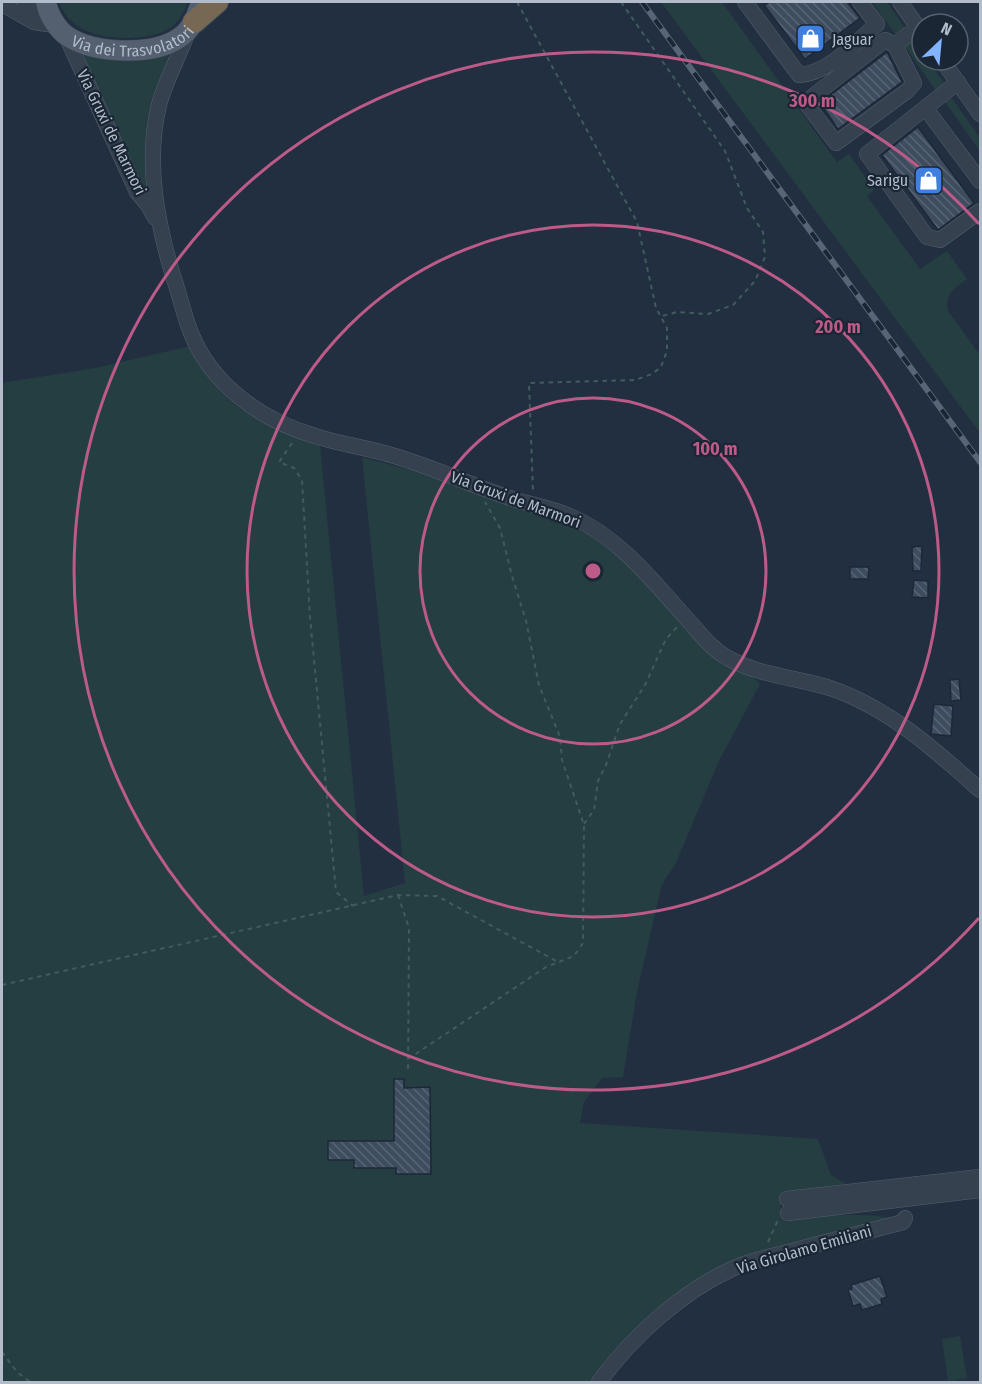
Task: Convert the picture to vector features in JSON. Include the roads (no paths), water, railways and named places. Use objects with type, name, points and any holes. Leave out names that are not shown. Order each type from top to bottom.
[{"type":"highway","points":[[195,18],[217,2]]},
{"type":"main road","name":"Via dei Trasvolatori","points":[[52,17],[89,46],[137,51],[169,44],[195,18]]},
{"type":"street","points":[[11,2],[52,17]]},
{"type":"street","name":"Via dei Trasvolatori","points":[[25,2],[52,17]]},
{"type":"street","points":[[746,2],[799,75],[825,67],[877,24],[860,2]]},
{"type":"street","points":[[900,2],[910,16]]},
{"type":"street","name":"Via dei Trasvolatori","points":[[2,4],[34,22],[52,17]]},
{"type":"street","name":"Via Gruxi de Marmori","points":[[52,17],[137,192],[148,205],[159,226]]},
{"type":"street","name":"Via Gruxi de Marmori","points":[[195,18],[166,86],[156,121],[154,184],[159,226],[191,333],[214,372],[246,404],[277,421],[312,435],[434,469],[509,498],[539,505],[569,516],[592,527],[614,542],[714,649],[728,659],[830,688],[883,713],[918,736],[981,790]]},
{"type":"street","points":[[895,45],[910,36]]},
{"type":"street","points":[[885,40],[895,45],[914,83],[907,91],[836,143],[808,106],[812,97],[885,40]]},
{"type":"street","points":[[951,72],[981,114]]},
{"type":"street","points":[[958,82],[867,154],[927,237],[940,240],[981,211]]},
{"type":"street","points":[[926,109],[981,181]]},
{"type":"street","name":"Via Girolamo Emiliani","points":[[981,1177],[787,1206],[882,1202],[981,1190]]},
{"type":"street","points":[[882,1202],[905,1218],[924,1197]]},
{"type":"street","name":"Via Girolamo Emiliani","points":[[599,1383],[630,1346],[664,1313],[691,1293],[736,1268],[760,1259],[903,1222],[905,1218]]},
{"type":"railway","points":[[642,2],[980,462]]},
{"type":"place","name":"Jaguar","points":[[811,39]]},
{"type":"place","name":"Sarigu","points":[[929,180]]}]
